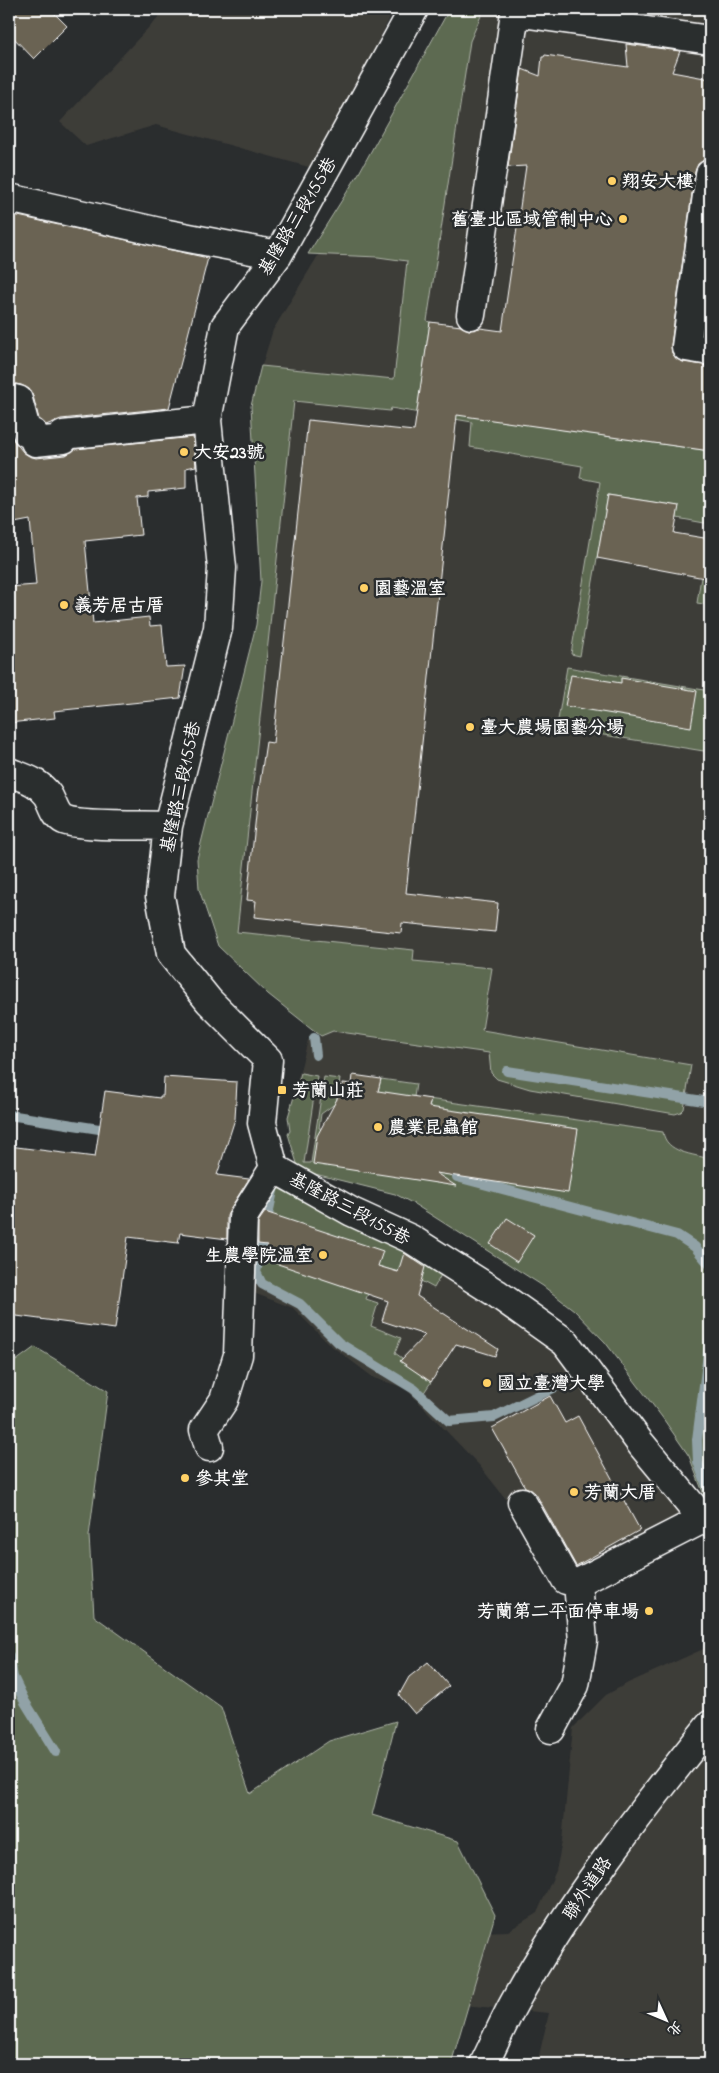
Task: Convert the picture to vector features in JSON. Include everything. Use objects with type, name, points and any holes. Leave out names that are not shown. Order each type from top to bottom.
[{"type":"street","name":"基隆路三段155巷","points":[[414,9],[278,255],[225,326],[207,420],[222,568],[218,628],[168,826],[160,896],[170,954],[209,1001],[268,1060],[262,1123],[274,1168],[352,1212],[411,1239],[496,1293],[565,1342],[641,1444],[707,1519]]},
{"type":"street","points":[[471,315],[515,12],[710,40]]},
{"type":"street","points":[[710,174],[686,347],[710,351]]},
{"type":"street","points":[[9,198],[168,234],[278,255]]},
{"type":"street","points":[[9,398],[18,400],[27,433],[33,433],[35,442],[64,439],[63,435],[207,420]]},
{"type":"street","points":[[9,772],[34,781],[47,794],[59,816],[65,821],[85,824],[168,826]]},
{"type":"street","points":[[209,1447],[204,1430],[224,1400],[238,1355],[243,1217],[274,1168]]},
{"type":"street","points":[[522,1502],[566,1580],[578,1584],[707,1519]]},
{"type":"street","points":[[550,1729],[575,1685],[583,1641],[578,1584]]},
{"type":"street","name":"聯外道路","points":[[484,2064],[514,2003],[558,1932],[636,1817],[710,1725]]},
{"type":"shaded area","points":[[166,9],[394,9],[357,85],[309,167],[156,125],[86,146],[60,122]]},
{"type":"shaded area","name":"臺大農場園藝分場","points":[[451,9],[698,9],[710,11],[710,1497],[704,1495],[689,1456],[662,1417],[605,1342],[574,1310],[543,1286],[414,1204],[395,1194],[299,1170],[288,1134],[290,1131],[288,1117],[308,1040],[321,1036],[268,994],[218,946],[199,889],[197,859],[256,625],[261,581],[251,406],[253,394],[273,330],[319,254],[308,254],[359,173]]},
{"type":"shaded area","name":"國立臺灣大學","points":[[271,1184],[302,1201],[335,1212],[429,1261],[555,1349],[685,1518],[561,1590],[517,1513],[479,1465],[405,1388],[374,1378],[329,1344],[293,1308],[251,1292],[254,1226]]},
{"type":"shaded area","points":[[710,1646],[710,2064],[537,2064],[549,2013],[464,2005],[482,1932],[508,1931],[537,1913],[556,1871],[562,1842],[573,1728],[606,1695]]},
{"type":"green space","points":[[451,9],[484,9],[470,41],[427,321],[430,322],[418,407],[461,415],[710,451],[710,524],[677,518],[678,506],[608,495],[580,656],[571,654],[600,482],[580,478],[582,466],[470,447],[472,422],[391,408],[390,411],[294,401],[237,932],[414,950],[413,961],[492,968],[482,1030],[691,1065],[684,1109],[675,1114],[530,1089],[497,1079],[491,1073],[489,1053],[333,1031],[321,1036],[268,994],[218,946],[199,889],[197,859],[256,625],[261,581],[251,406],[261,366],[394,379],[407,261],[378,257],[308,254],[359,173]]},
{"type":"green space","points":[[701,577],[710,579],[710,605],[697,603]]},
{"type":"green space","points":[[567,667],[710,691],[710,752],[566,729],[559,724],[558,720]]},
{"type":"green space","points":[[301,1073],[317,1076],[304,1163],[311,1163],[324,1077],[340,1079],[336,1103],[321,1114],[319,1128],[344,1132],[378,1091],[381,1079],[416,1084],[414,1097],[663,1132],[669,1144],[681,1152],[710,1159],[710,1497],[704,1495],[689,1456],[662,1417],[605,1342],[574,1310],[543,1286],[414,1204],[395,1194],[299,1170],[288,1134],[290,1131],[288,1117]]},
{"type":"green space","points":[[276,1187],[302,1201],[335,1212],[443,1271],[434,1288],[421,1281],[422,1279],[378,1266],[366,1299],[378,1303],[371,1326],[401,1338],[395,1353],[402,1358],[401,1361],[431,1382],[423,1394],[340,1341],[301,1301],[265,1283],[258,1271]]},
{"type":"green space","points":[[35,1347],[108,1391],[89,1536],[94,1616],[221,1707],[250,1794],[329,1741],[396,1721],[372,1815],[458,1841],[495,1915],[451,2064],[9,2064],[9,1366]]},
{"type":"building","points":[[9,9],[50,9],[67,26],[34,59],[9,33]]},
{"type":"building","points":[[626,44],[680,51],[672,72],[710,79],[710,125],[705,159],[698,164],[695,172],[671,345],[672,353],[677,359],[683,362],[710,366],[710,451],[457,415],[406,893],[498,903],[495,932],[402,923],[401,933],[254,917],[256,901],[247,900],[258,796],[266,742],[273,743],[308,420],[414,431],[430,322],[461,326],[469,330],[480,328],[502,331],[526,166],[508,167],[522,69],[540,76],[542,57],[545,55],[628,67]]},
{"type":"building","points":[[9,214],[208,258],[169,408],[61,419],[46,425],[39,419],[33,396],[29,389],[21,385],[9,383]]},
{"type":"building","points":[[9,425],[12,438],[23,452],[36,458],[66,455],[75,449],[193,437],[196,466],[186,468],[186,488],[148,492],[148,497],[137,498],[141,535],[85,541],[93,623],[149,617],[150,626],[162,625],[166,667],[185,666],[180,698],[54,711],[55,718],[9,723],[9,587],[36,585],[30,520],[9,524]]},
{"type":"building","points":[[608,495],[679,506],[674,533],[710,539],[710,579],[597,558]]},
{"type":"building","points":[[571,675],[621,683],[621,678],[697,691],[691,727],[565,706]]},
{"type":"building","points":[[353,1075],[381,1079],[378,1091],[431,1099],[429,1107],[578,1129],[568,1193],[436,1173],[456,1186],[313,1164],[317,1136],[337,1099],[339,1086],[343,1086],[343,1083],[352,1084]]},
{"type":"building","points":[[164,1077],[237,1082],[235,1119],[217,1175],[249,1179],[227,1216],[227,1239],[180,1233],[178,1243],[128,1237],[115,1329],[9,1315],[9,1146],[95,1157],[105,1091],[160,1098],[160,1096],[163,1096]]},
{"type":"building","points":[[265,1212],[383,1251],[378,1266],[398,1272],[404,1253],[425,1267],[417,1296],[498,1349],[495,1356],[456,1344],[431,1382],[400,1361],[425,1335],[382,1321],[388,1301],[263,1259],[267,1245],[258,1244],[258,1222]]},
{"type":"building","points":[[507,1218],[534,1235],[517,1262],[490,1244]]},
{"type":"building","name":"芳蘭大厝","points":[[550,1396],[565,1423],[578,1416],[640,1530],[576,1566],[536,1494],[525,1487],[492,1428]]},
{"type":"building","points":[[428,1662],[449,1686],[415,1714],[399,1695],[409,1677]]},
{"type":"waterway","points":[[314,1038],[316,1055]]},
{"type":"waterway","points":[[507,1071],[710,1102]]},
{"type":"waterway","points":[[9,1115],[112,1131]]},
{"type":"waterway","points":[[457,1177],[677,1235],[695,1247],[710,1265]]},
{"type":"waterway","points":[[274,1186],[256,1272],[262,1284],[300,1304],[339,1343],[414,1389],[449,1421],[494,1417],[580,1375]]},
{"type":"waterway","points":[[710,1338],[697,1440],[698,1462],[707,1486],[710,1488]]},
{"type":"waterway","points":[[9,1655],[13,1677],[25,1702],[56,1752]]},
{"type":"place","name":"翔安大樓","points":[[612,181]]},
{"type":"place","name":"舊臺北區域管制中心","points":[[623,219]]},
{"type":"place","name":"大安23號","points":[[184,452]]},
{"type":"place","name":"園藝溫室","points":[[364,588]]},
{"type":"place","name":"義芳居古厝","points":[[64,605]]},
{"type":"place","name":"臺大農場園藝分場","points":[[470,727]]},
{"type":"place","name":"芳蘭山莊","points":[[282,1090]]},
{"type":"place","name":"農業昆蟲館","points":[[378,1127]]},
{"type":"place","name":"生農學院溫室","points":[[323,1255]]},
{"type":"place","name":"國立臺灣大學","points":[[487,1383]]},
{"type":"place","name":"參其堂","points":[[185,1478]]},
{"type":"place","name":"芳蘭大厝","points":[[574,1492]]},
{"type":"place","name":"芳蘭第二平面停車場","points":[[649,1611]]}]
